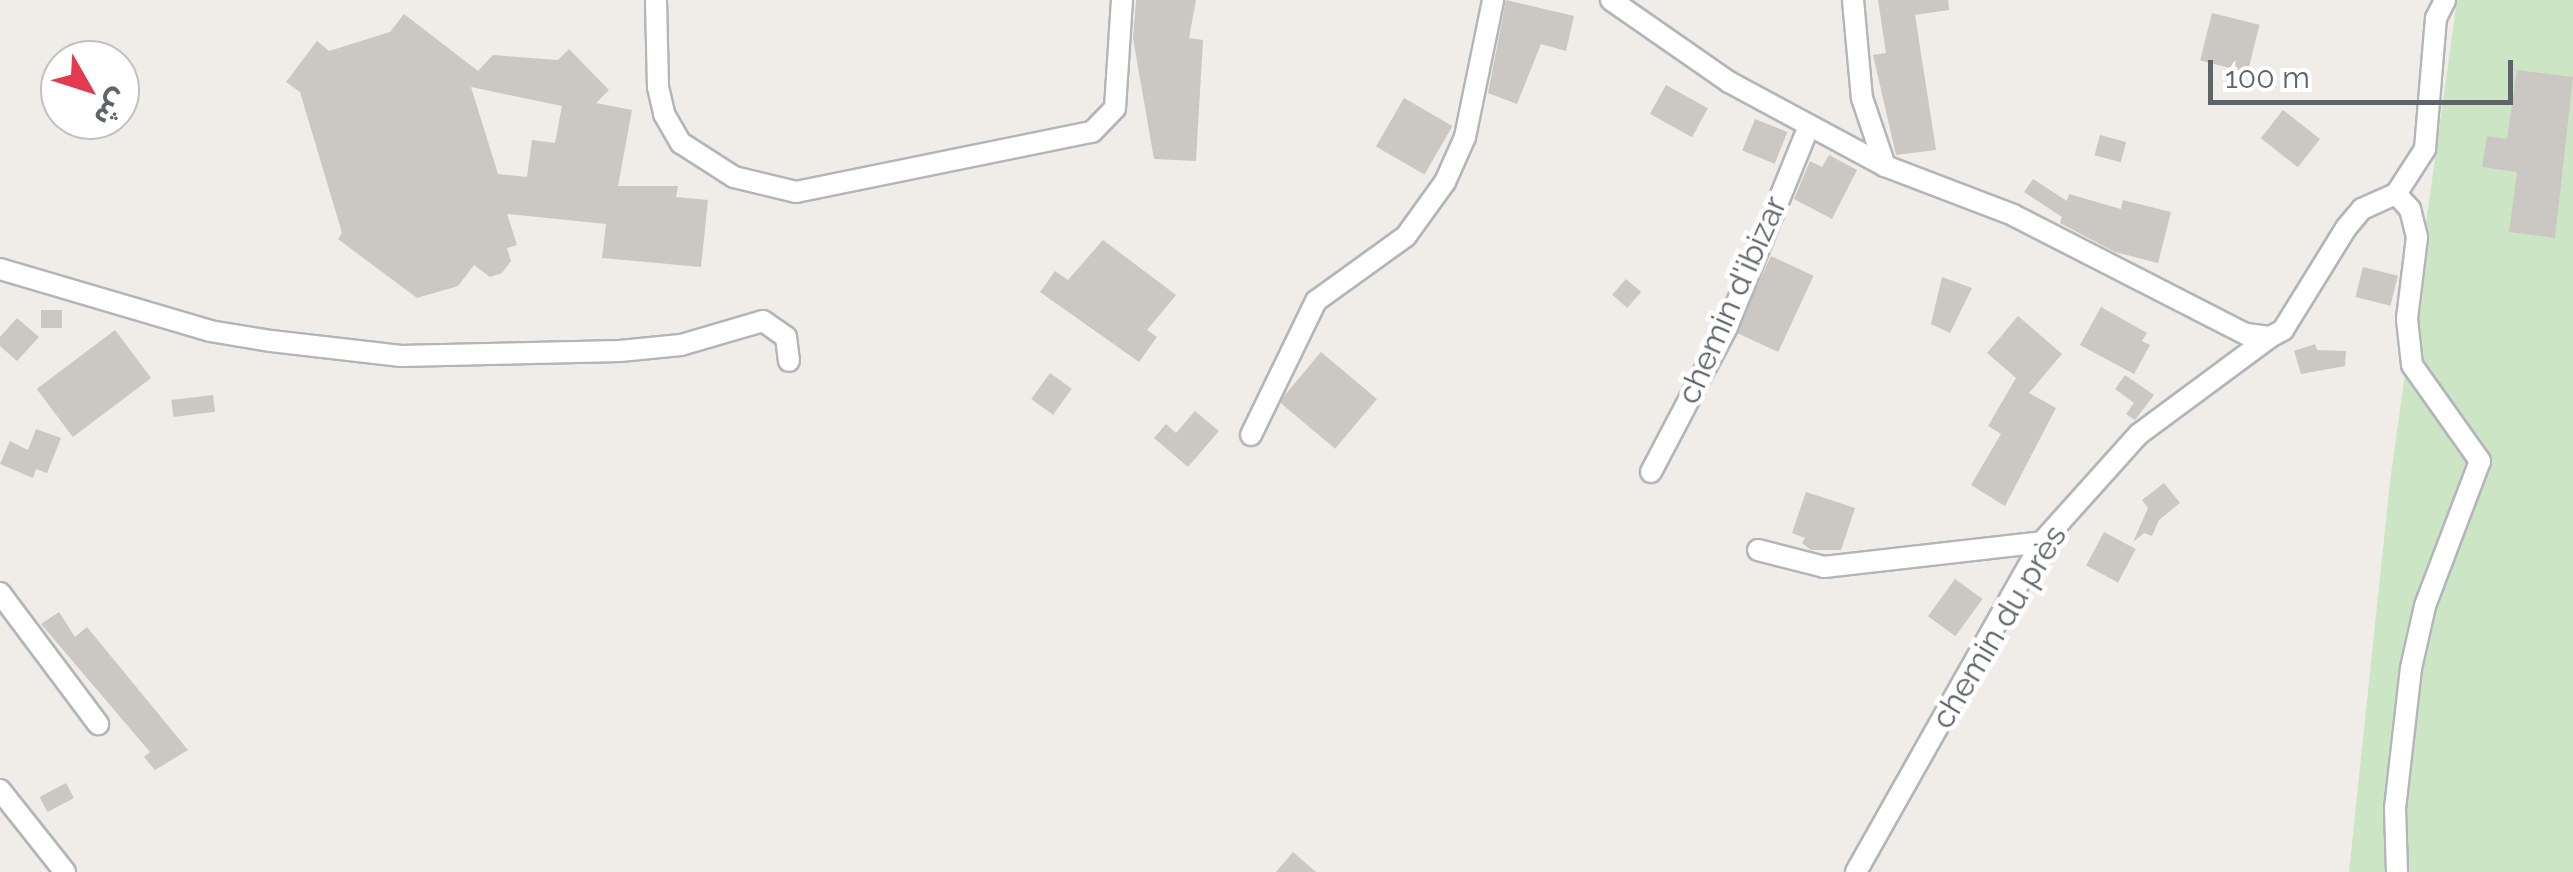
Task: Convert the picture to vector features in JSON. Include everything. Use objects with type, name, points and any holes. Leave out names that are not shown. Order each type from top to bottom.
[{"type":"street","points":[[656,0],[658,87],[664,114],[682,144],[734,177],[796,192],[1092,132],[1115,108],[1122,0]]},
{"type":"street","points":[[1251,436],[1316,301],[1406,236],[1445,182],[1465,137],[1492,0]]},
{"type":"street","points":[[1611,0],[1730,82],[1885,166],[2012,215],[2246,334],[2270,338]]},
{"type":"street","points":[[1854,0],[1862,98],[1885,166]]},
{"type":"street","points":[[2397,872],[2395,808],[2411,668],[2425,606],[2480,461],[2412,365],[2408,319],[2416,237],[2410,209],[2396,194],[2425,149],[2436,18],[2446,0]]},
{"type":"street","name":"chemin d'ibizar","points":[[1652,472],[1727,327],[1809,126]]},
{"type":"street","name":"chemin du près","points":[[1856,872],[2042,542],[2139,434],[2283,330],[2362,209],[2396,194]]},
{"type":"street","points":[[0,269],[210,331],[289,343],[402,356],[620,350],[681,345],[762,322],[786,336],[789,362]]},
{"type":"street","points":[[1758,550],[1824,567],[2042,542]]},
{"type":"street","points":[[0,593],[98,724]]},
{"type":"street","points":[[0,790],[65,872]]},
{"type":"green space","points":[[2457,0],[2573,0],[2573,872],[2349,872],[2390,482]]},
{"type":"building","points":[[1136,0],[1196,0],[1189,38],[1203,40],[1196,161],[1154,159],[1133,38]]},
{"type":"building","points":[[1506,0],[1574,16],[1566,51],[1541,44],[1517,104],[1488,93]]},
{"type":"building","points":[[1878,0],[1948,0],[1949,10],[1915,15],[1936,150],[1896,155],[1873,55],[1886,53]]},
{"type":"building","points":[[2212,13],[2260,25],[2248,72],[2200,61]]},
{"type":"building","points":[[404,14],[478,71],[493,55],[558,60],[569,49],[609,90],[596,103],[632,110],[618,186],[678,186],[676,197],[708,200],[701,267],[602,258],[606,224],[507,214],[517,245],[507,248],[511,261],[502,273],[490,277],[474,265],[458,286],[417,298],[338,239],[342,233],[300,92],[286,82],[317,41],[329,51],[390,32]],"holes":[[[471,87],[562,106],[555,143],[532,140],[527,177],[498,174]]]},
{"type":"building","points":[[2517,70],[2573,77],[2555,238],[2509,232],[2517,172],[2482,167],[2487,136],[2507,139]]},
{"type":"building","points":[[1666,85],[1708,108],[1692,137],[1650,114]]},
{"type":"building","points":[[1404,98],[1452,126],[1424,174],[1376,146]]},
{"type":"building","points":[[2283,110],[2320,139],[2298,167],[2261,138]]},
{"type":"building","points":[[1755,119],[1787,132],[1775,164],[1742,151]]},
{"type":"building","points":[[2100,135],[2126,142],[2121,162],[2095,155]]},
{"type":"building","points":[[1829,155],[1857,170],[1832,219],[1794,199],[1810,161],[1822,167]]},
{"type":"building","points":[[2033,179],[2067,201],[2069,194],[2121,209],[2123,200],[2171,212],[2158,263],[2115,252],[2060,223],[2062,217],[2024,192]]},
{"type":"building","points":[[1103,240],[1176,295],[1147,330],[1157,337],[1139,362],[1040,292],[1055,271],[1068,280]]},
{"type":"building","points":[[1771,256],[1814,276],[1778,352],[1736,332]]},
{"type":"building","points":[[2363,267],[2398,276],[2390,306],[2356,297]]},
{"type":"building","points":[[1942,277],[1972,288],[1950,333],[1931,324]]},
{"type":"building","points":[[1626,279],[1641,292],[1627,308],[1612,295]]},
{"type":"building","points":[[2101,307],[2147,333],[2142,341],[2150,345],[2134,374],[2080,345]]},
{"type":"building","points":[[41,310],[62,310],[62,328],[41,328]]},
{"type":"building","points":[[2018,316],[2062,354],[2029,393],[2056,408],[2005,506],[1971,485],[2001,434],[1988,426],[2016,378],[1987,353]]},
{"type":"building","points":[[17,318],[39,337],[17,361],[0,346],[0,337]]},
{"type":"building","points":[[115,330],[151,378],[73,437],[37,389]]},
{"type":"building","points":[[2315,344],[2317,350],[2346,351],[2345,366],[2301,374],[2294,351]]},
{"type":"building","points":[[1321,352],[1377,399],[1335,449],[1279,402]]},
{"type":"building","points":[[1050,373],[1072,389],[1053,415],[1031,399]]},
{"type":"building","points":[[2125,375],[2154,395],[2135,420],[2126,414],[2134,403],[2115,389]]},
{"type":"building","points":[[213,395],[215,412],[173,417],[171,400]]},
{"type":"building","points":[[1195,411],[1219,431],[1188,467],[1154,438],[1166,424],[1176,433]]},
{"type":"building","points":[[36,429],[61,438],[47,473],[36,469],[33,478],[0,464],[10,441],[28,450]]},
{"type":"building","points":[[2164,483],[2180,503],[2159,520],[2152,536],[2144,533],[2133,542],[2148,508],[2142,500]]},
{"type":"building","points":[[1806,492],[1855,508],[1841,550],[1811,550],[1802,543],[1805,538],[1792,533]]},
{"type":"building","points":[[2104,532],[2136,549],[2118,582],[2086,566]]},
{"type":"building","points":[[1955,579],[1983,599],[1955,636],[1928,616]]},
{"type":"building","points":[[59,612],[75,637],[87,627],[188,750],[155,770],[144,757],[150,752],[41,624]]},
{"type":"building","points":[[66,783],[74,798],[47,812],[40,797]]},
{"type":"building","points":[[1293,852],[1316,872],[1276,872]]}]
